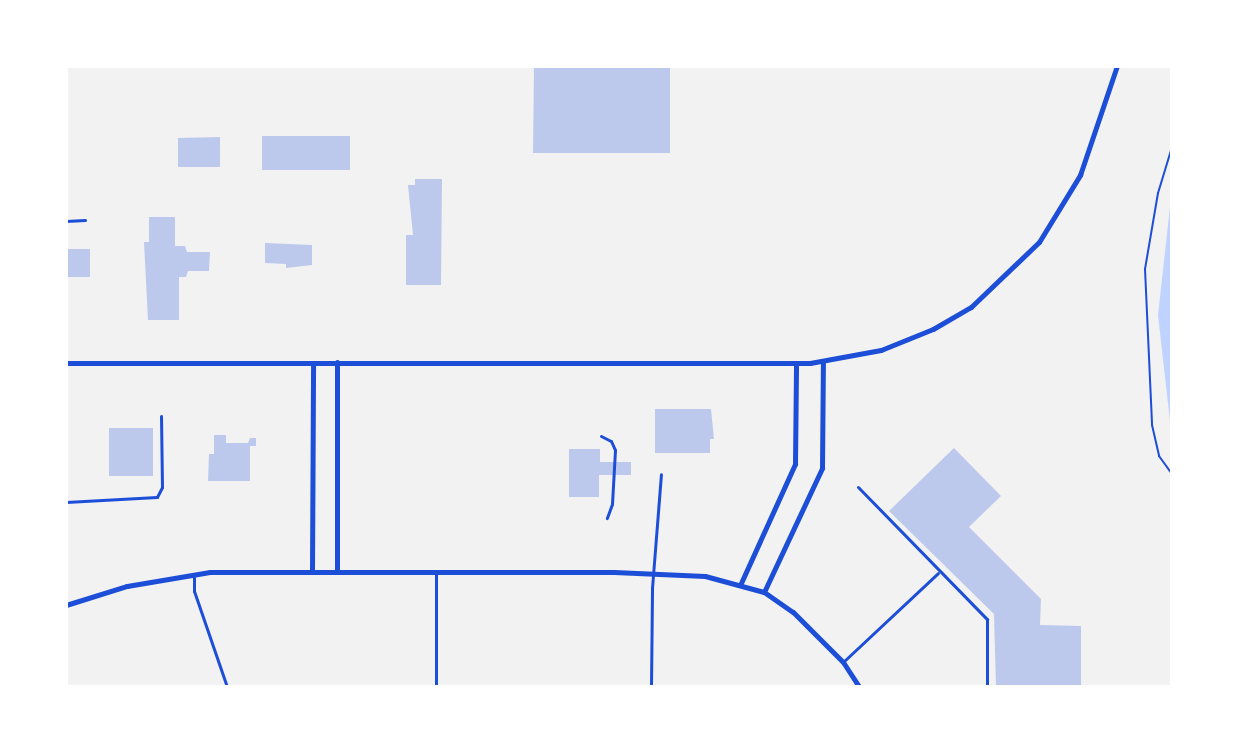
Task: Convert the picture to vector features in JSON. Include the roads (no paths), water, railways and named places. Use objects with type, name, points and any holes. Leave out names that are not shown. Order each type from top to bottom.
[{"type":"street","points":[[66,363],[796,363],[823,361],[881,350],[933,329],[971,307],[1004,279],[1039,242],[1080,175],[1117,66]]},
{"type":"street","points":[[764,592],[822,468],[823,361]]},
{"type":"street","points":[[337,362],[337,571]]},
{"type":"street","points":[[312,571],[313,363]]},
{"type":"street","points":[[741,583],[795,464],[796,363]]},
{"type":"street","points":[[66,605],[127,586],[194,574],[312,571],[655,572],[741,583],[764,592],[809,626],[843,662],[859,687]]},
{"type":"lane","points":[[66,221],[85,220]]},
{"type":"lane","points":[[66,502],[157,497],[162,487],[161,416]]},
{"type":"lane","points":[[601,436],[610,441],[615,450],[612,504],[607,518]]},
{"type":"lane","points":[[651,687],[661,474]]},
{"type":"lane","points":[[858,487],[938,573],[987,619],[987,687]]},
{"type":"lane","points":[[436,571],[436,687]]},
{"type":"lane","points":[[843,662],[938,573]]},
{"type":"lane","points":[[194,574],[194,591],[227,687]]},
{"type":"water","points":[[1172,189],[1172,439],[1158,315]]}]
